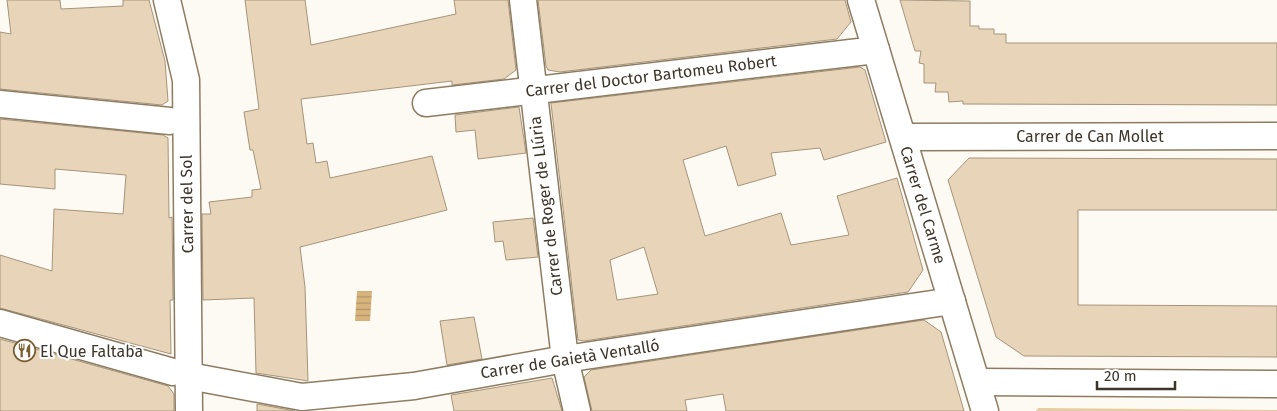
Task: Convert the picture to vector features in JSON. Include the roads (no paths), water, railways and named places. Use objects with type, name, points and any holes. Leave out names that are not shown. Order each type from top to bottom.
[{"type":"street","name":"Carrer del Sol","points":[[167,0],[186,80],[181,374],[189,411]]},
{"type":"street","name":"Carrer de Roger de Llúria","points":[[523,0],[565,359],[577,411]]},
{"type":"street","name":"Carrer del Carme","points":[[861,0],[985,411]]},
{"type":"street","name":"Carrer del Doctor Bartomeu Robert","points":[[426,103],[532,89],[876,50]]},
{"type":"street","points":[[0,104],[170,121]]},
{"type":"street","name":"Carrer de Can Mollet","points":[[902,136],[1277,136]]},
{"type":"street","name":"Carrer de Gaietà Ventalló","points":[[0,323],[181,374],[302,397],[414,386],[565,359],[952,301]]},
{"type":"street","points":[[976,382],[1277,384]]},
{"type":"place","name":"El Que Faltaba","points":[[24,351]]}]
